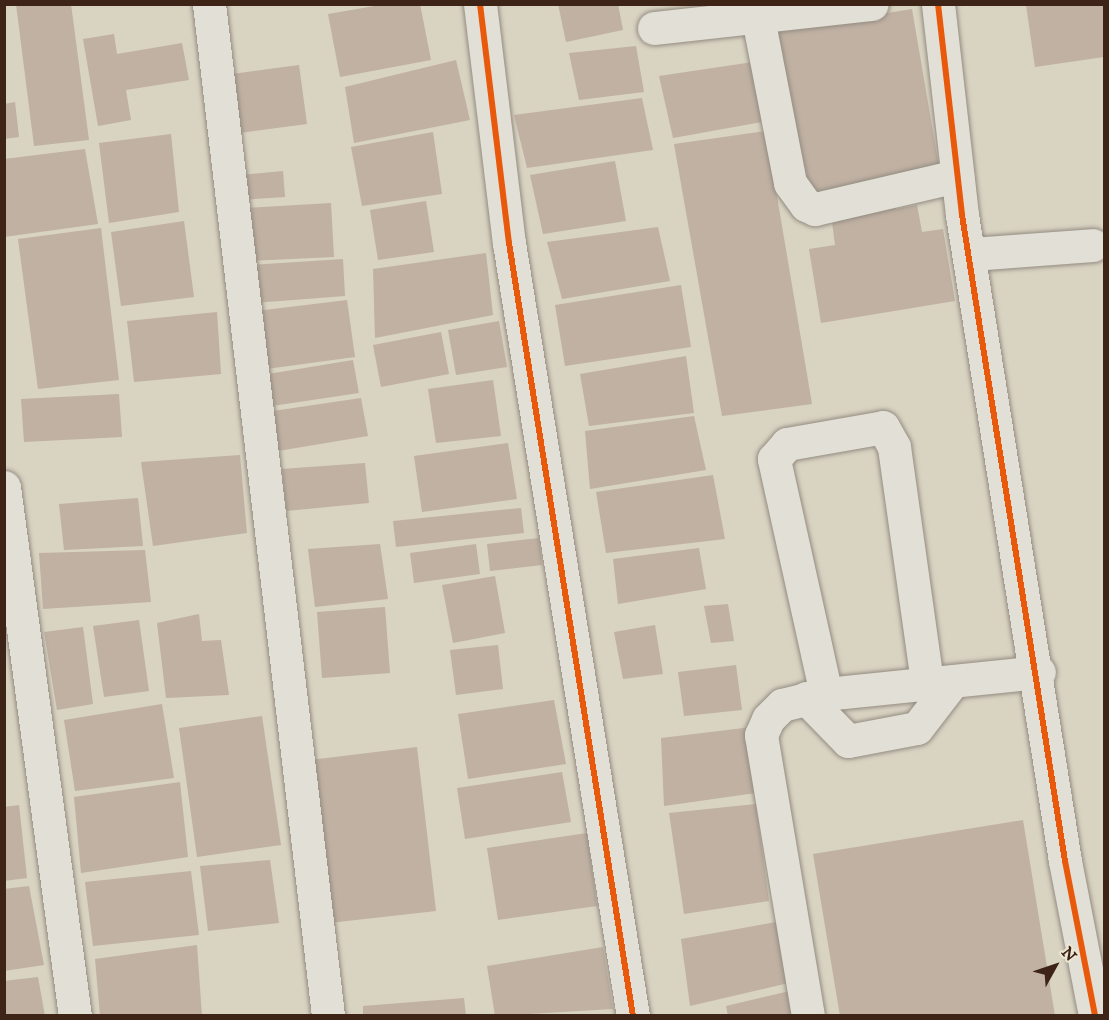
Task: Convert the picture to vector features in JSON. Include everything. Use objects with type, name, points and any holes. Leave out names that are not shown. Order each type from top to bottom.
[{"type":"street","points":[[209,4],[328,1016]]},
{"type":"street","points":[[480,4],[509,243],[633,1016]]},
{"type":"street","points":[[654,28],[872,4]]},
{"type":"street","points":[[938,4],[957,176],[1039,672],[1065,861],[1095,1016]]},
{"type":"street","points":[[758,18],[790,183],[806,205],[815,208],[957,176]]},
{"type":"street","points":[[971,254],[1093,245]]},
{"type":"street","points":[[883,427],[894,447],[940,682],[917,728],[848,741],[816,696],[774,459],[787,444],[883,427]]},
{"type":"street","points":[[4,487],[75,1016]]},
{"type":"street","points":[[808,1016],[762,735],[782,705],[816,696],[1039,672]]},
{"type":"building","points":[[16,4],[71,4],[89,140],[34,146]]},
{"type":"building","points":[[386,4],[420,4],[431,60],[340,77],[328,14]]},
{"type":"building","points":[[558,4],[618,4],[623,30],[566,42]]},
{"type":"building","points":[[1026,5],[1104,5],[1104,57],[1035,67]]},
{"type":"building","points":[[912,9],[943,190],[809,213],[777,31]]},
{"type":"building","points":[[114,34],[117,54],[182,43],[189,80],[126,90],[131,120],[98,126],[83,39]]},
{"type":"building","points":[[636,46],[644,92],[579,100],[569,53]]},
{"type":"building","points":[[456,60],[470,120],[354,143],[345,87]]},
{"type":"building","points":[[753,62],[762,122],[673,138],[659,76]]},
{"type":"building","points":[[299,65],[307,124],[240,133],[232,74]]},
{"type":"building","points":[[642,98],[653,150],[527,168],[514,115]]},
{"type":"building","points":[[15,102],[19,137],[4,139],[4,104]]},
{"type":"building","points":[[766,131],[812,404],[722,416],[674,144]]},
{"type":"building","points":[[433,132],[442,194],[362,206],[351,147]]},
{"type":"building","points":[[171,134],[179,212],[109,223],[99,143]]},
{"type":"building","points":[[85,149],[98,224],[4,237],[4,159]]},
{"type":"building","points":[[615,161],[626,221],[543,234],[530,175]]},
{"type":"building","points":[[283,171],[285,197],[241,200],[240,175]]},
{"type":"building","points":[[426,201],[434,252],[378,260],[370,210]]},
{"type":"building","points":[[895,202],[896,209],[917,205],[922,232],[943,229],[955,301],[821,323],[809,249],[835,245],[832,222],[851,218],[850,209]]},
{"type":"building","points":[[331,203],[334,257],[248,261],[245,208]]},
{"type":"building","points":[[184,221],[194,297],[121,306],[111,232]]},
{"type":"building","points":[[658,227],[670,281],[562,299],[547,242]]},
{"type":"building","points":[[101,228],[119,380],[38,389],[18,239]]},
{"type":"building","points":[[486,253],[493,315],[375,338],[373,269]]},
{"type":"building","points":[[343,259],[345,296],[253,303],[249,265]]},
{"type":"building","points":[[681,285],[691,347],[565,366],[555,305]]},
{"type":"building","points":[[347,300],[355,357],[259,370],[256,311]]},
{"type":"building","points":[[217,312],[221,374],[134,382],[127,321]]},
{"type":"building","points":[[499,321],[507,367],[456,375],[448,330]]},
{"type":"building","points":[[441,332],[449,374],[381,387],[373,345]]},
{"type":"building","points":[[686,356],[694,413],[589,426],[580,374]]},
{"type":"building","points":[[353,360],[359,393],[272,406],[268,374]]},
{"type":"building","points":[[493,380],[501,436],[436,443],[428,389]]},
{"type":"building","points":[[119,394],[122,437],[24,442],[21,399]]},
{"type":"building","points":[[361,398],[368,436],[278,451],[273,411]]},
{"type":"building","points":[[694,416],[706,470],[590,489],[585,431]]},
{"type":"building","points":[[508,443],[517,499],[422,512],[414,456]]},
{"type":"building","points":[[240,455],[247,533],[153,546],[141,462]]},
{"type":"building","points":[[365,463],[369,503],[286,511],[282,469]]},
{"type":"building","points":[[713,475],[725,539],[606,553],[596,492]]},
{"type":"building","points":[[138,498],[143,546],[64,550],[59,504]]},
{"type":"building","points":[[521,508],[524,533],[396,547],[393,521]]},
{"type":"building","points":[[539,538],[542,565],[490,571],[487,544]]},
{"type":"building","points":[[380,544],[388,599],[315,607],[308,549]]},
{"type":"building","points":[[476,544],[480,574],[414,583],[410,553]]},
{"type":"building","points":[[699,548],[706,589],[618,604],[613,559]]},
{"type":"building","points":[[145,550],[151,602],[43,609],[39,553]]},
{"type":"building","points":[[495,576],[505,633],[453,643],[442,585]]},
{"type":"building","points":[[728,604],[734,641],[711,643],[704,606]]},
{"type":"building","points":[[385,607],[390,673],[322,678],[317,612]]},
{"type":"building","points":[[199,614],[202,641],[221,640],[229,695],[166,698],[157,623]]},
{"type":"building","points":[[139,620],[149,691],[104,697],[93,626]]},
{"type":"building","points":[[655,625],[663,674],[623,679],[614,632]]},
{"type":"building","points":[[83,627],[93,704],[57,710],[44,632]]},
{"type":"building","points":[[498,645],[503,689],[456,695],[450,650]]},
{"type":"building","points":[[736,665],[742,710],[684,716],[678,672]]},
{"type":"building","points":[[554,700],[566,764],[468,779],[458,714]]},
{"type":"building","points":[[162,704],[174,778],[75,791],[64,720]]},
{"type":"building","points":[[262,716],[281,845],[197,857],[179,728]]},
{"type":"building","points":[[752,727],[763,792],[664,806],[661,738]]},
{"type":"building","points":[[417,747],[436,911],[329,923],[310,760]]},
{"type":"building","points":[[562,772],[571,822],[465,839],[457,788]]},
{"type":"building","points":[[180,782],[188,857],[81,873],[74,797]]},
{"type":"building","points":[[756,804],[769,901],[684,914],[669,813]]},
{"type":"building","points":[[19,805],[27,878],[4,881],[4,807]]},
{"type":"building","points":[[1023,820],[1055,1016],[840,1016],[813,854]]},
{"type":"building","points":[[587,833],[597,906],[498,920],[487,848]]},
{"type":"building","points":[[270,860],[279,923],[208,931],[200,866]]},
{"type":"building","points":[[191,871],[199,935],[93,946],[85,882]]},
{"type":"building","points":[[29,886],[44,965],[4,971],[4,889]]},
{"type":"building","points":[[788,920],[797,981],[690,1006],[681,939]]},
{"type":"building","points":[[197,945],[202,1016],[100,1016],[95,959]]},
{"type":"building","points":[[603,947],[613,1009],[495,1016],[487,966]]},
{"type":"building","points":[[38,977],[45,1016],[4,1016],[4,981]]},
{"type":"building","points":[[794,990],[798,1016],[728,1016],[726,1006]]},
{"type":"building","points":[[464,998],[466,1016],[363,1016],[363,1006]]},
{"type":"cycle path","points":[[480,4],[509,243],[633,1016]]},
{"type":"cycle path","points":[[938,4],[962,215],[1065,861],[1095,1016]]}]
